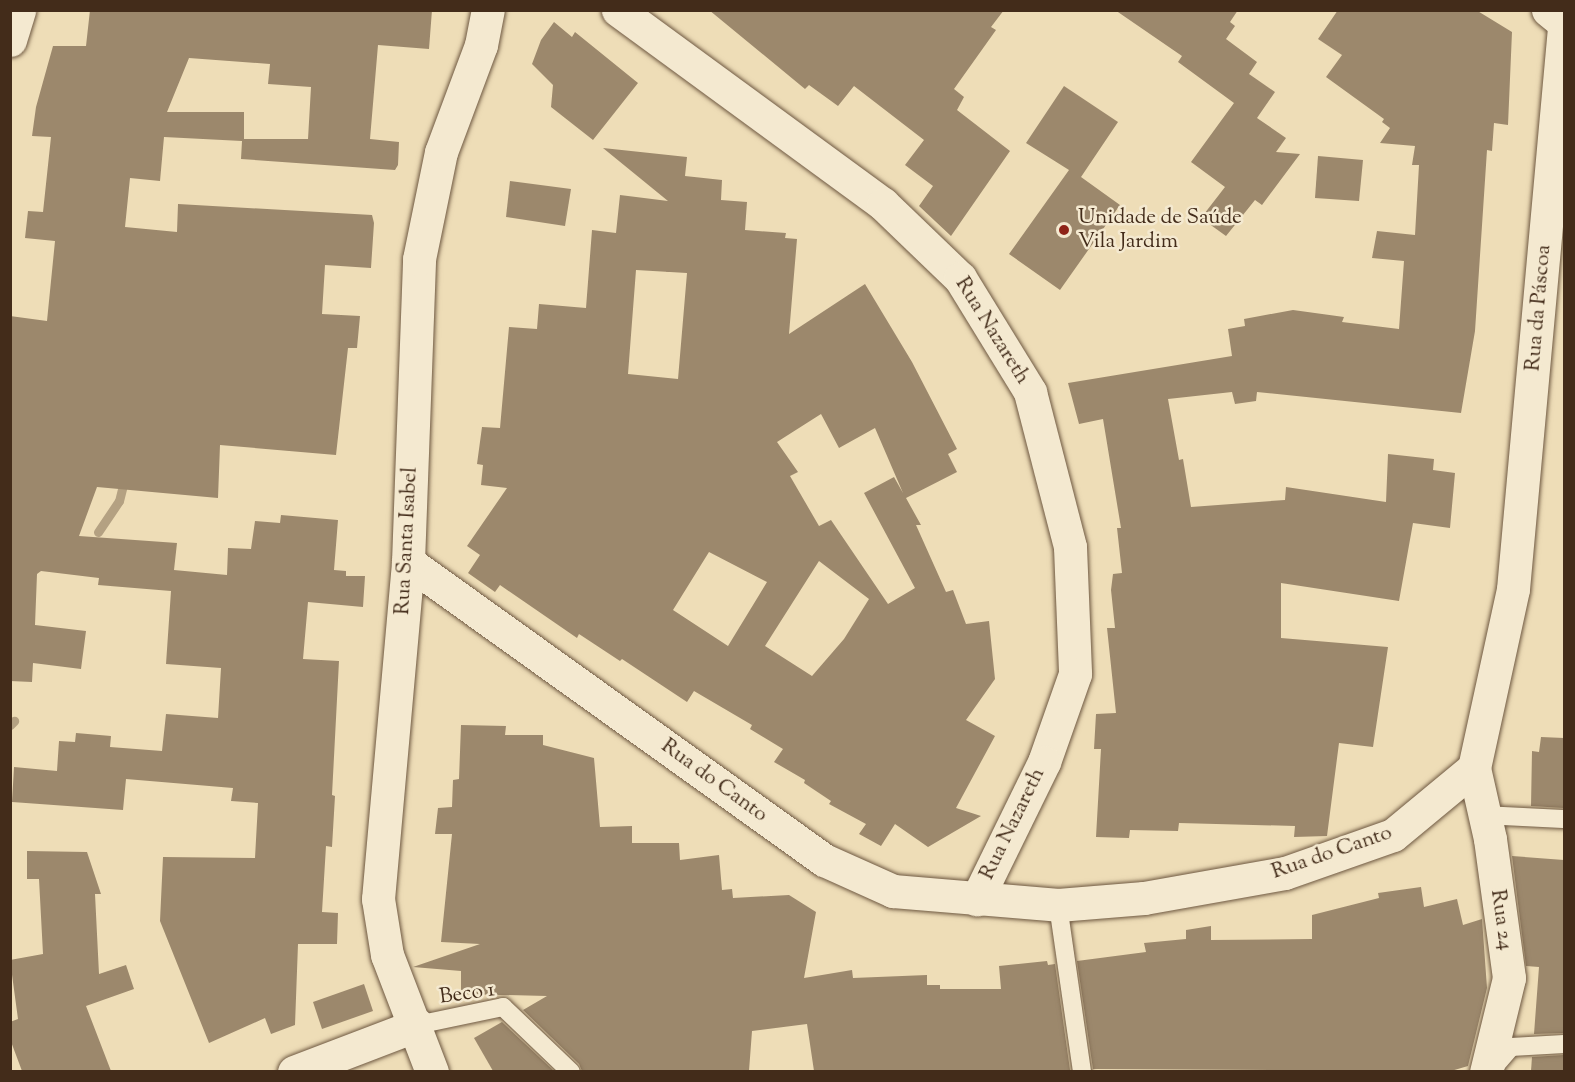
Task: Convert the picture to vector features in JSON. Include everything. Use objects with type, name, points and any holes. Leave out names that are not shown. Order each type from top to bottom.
[{"type":"street","points":[[10,40],[19,10]]},
{"type":"street","name":"Rua Santa Isabel","points":[[432,1071],[417,1025],[387,955],[378,899],[408,562],[419,259],[441,152],[481,45],[488,10]]},
{"type":"street","name":"Rua Nazareth","points":[[618,10],[883,204],[960,278],[1030,392],[1070,547],[1076,674],[1044,762],[977,899]]},
{"type":"street","points":[[1548,10],[1564,25]]},
{"type":"street","name":"Rua da Páscoa","points":[[1474,768],[1513,589],[1564,25]]},
{"type":"street","name":"Rua do Canto","points":[[408,562],[824,860],[893,891],[1058,905],[1144,898],[1285,873],[1393,835],[1474,768]]},
{"type":"street","name":"Rua 24","points":[[1474,768],[1482,815],[1490,839],[1509,978],[1488,1071]]},
{"type":"street","points":[[294,1071],[417,1025]]},
{"type":"lane","points":[[1482,815],[1564,819]]},
{"type":"lane","points":[[1058,905],[1082,1071]]},
{"type":"lane","name":"Beco 1","points":[[417,1025],[503,1007],[571,1071]]},
{"type":"lane","points":[[1488,1071],[1511,1047],[1564,1044]]},
{"type":"building","points":[[90,10],[432,10],[429,49],[378,45],[370,139],[399,142],[398,165],[395,170],[241,159],[242,141],[164,137],[160,181],[130,178],[125,227],[177,232],[178,204],[372,215],[374,223],[371,268],[325,265],[322,314],[360,316],[357,348],[348,348],[336,455],[220,445],[218,498],[97,487],[79,536],[177,543],[174,570],[227,575],[228,548],[251,549],[255,521],[280,523],[281,515],[338,520],[334,570],[346,571],[346,576],[365,576],[363,607],[308,602],[303,659],[339,661],[332,795],[335,796],[332,847],[326,846],[322,912],[338,913],[337,944],[298,944],[295,1025],[271,1034],[265,1018],[209,1043],[160,921],[163,857],[255,858],[258,803],[231,801],[233,788],[126,779],[123,810],[12,802],[14,767],[57,771],[59,741],[75,742],[76,733],[111,736],[110,747],[162,751],[166,714],[218,718],[221,668],[166,664],[171,591],[98,585],[99,578],[41,571],[37,574],[35,625],[86,631],[81,669],[33,663],[32,682],[10,681],[10,316],[47,321],[55,241],[25,238],[28,211],[43,212],[51,137],[32,136],[36,107],[53,46],[86,46]],"holes":[[[189,58],[270,64],[268,84],[311,87],[308,139],[244,139],[244,112],[167,112]]]},
{"type":"building","points":[[709,10],[1004,10],[991,27],[996,30],[954,89],[964,97],[957,110],[1010,151],[951,236],[919,206],[933,186],[905,165],[924,140],[854,86],[838,106],[809,85],[805,89]]},
{"type":"building","points":[[1115,10],[1238,10],[1230,22],[1235,26],[1226,39],[1257,62],[1249,74],[1275,92],[1257,118],[1286,138],[1276,152],[1300,154],[1262,205],[1255,200],[1226,236],[1201,218],[1225,187],[1191,162],[1234,103],[1178,62],[1182,56]]},
{"type":"building","points":[[1338,10],[1476,10],[1512,32],[1508,125],[1494,123],[1492,151],[1487,150],[1475,331],[1461,413],[1257,392],[1256,401],[1235,404],[1232,392],[1168,399],[1179,460],[1183,459],[1191,507],[1285,500],[1286,487],[1386,502],[1388,454],[1434,459],[1433,470],[1455,473],[1450,528],[1413,523],[1399,601],[1281,583],[1281,638],[1388,647],[1373,747],[1339,743],[1327,836],[1294,837],[1295,826],[1179,823],[1178,831],[1130,830],[1129,838],[1096,837],[1101,749],[1094,749],[1096,714],[1116,713],[1107,628],[1115,628],[1111,590],[1113,574],[1122,573],[1117,528],[1121,528],[1103,419],[1079,424],[1068,383],[1232,356],[1228,329],[1245,326],[1244,319],[1293,310],[1344,317],[1342,322],[1399,329],[1404,261],[1372,258],[1377,231],[1415,235],[1419,165],[1412,165],[1415,146],[1380,143],[1390,128],[1382,122],[1384,119],[1326,77],[1342,55],[1318,39]]},
{"type":"building","points":[[554,22],[572,37],[575,32],[638,83],[593,140],[551,107],[553,85],[532,64],[541,40]]},
{"type":"building","points":[[1064,86],[1118,122],[1081,177],[1120,205],[1060,290],[1009,254],[1069,170],[1026,143]]},
{"type":"building","points":[[603,148],[687,157],[685,176],[722,180],[721,200],[747,202],[745,230],[786,233],[785,238],[797,239],[789,334],[865,284],[912,362],[957,449],[948,454],[957,472],[906,498],[921,525],[916,525],[946,592],[953,590],[966,624],[989,621],[995,679],[966,720],[995,736],[956,808],[981,816],[928,847],[895,824],[881,846],[859,834],[866,824],[829,804],[831,801],[804,783],[805,780],[774,762],[783,749],[750,729],[752,725],[694,691],[687,702],[622,659],[620,661],[579,634],[577,638],[500,585],[495,592],[468,573],[480,555],[467,546],[507,488],[481,485],[483,465],[477,464],[482,427],[500,428],[509,327],[537,329],[539,304],[586,308],[592,230],[616,233],[620,195],[668,201]],"holes":[[[636,270],[687,273],[678,379],[628,374]],[[821,414],[839,448],[875,428],[903,493],[894,477],[864,493],[915,588],[888,604],[831,520],[819,526],[790,476],[798,472],[777,442]],[[709,552],[767,582],[728,646],[673,610]],[[819,561],[869,599],[844,639],[812,676],[765,646]]]},
{"type":"building","points":[[1318,156],[1363,160],[1359,201],[1315,198]]},
{"type":"building","points":[[510,181],[571,189],[565,226],[506,217]]},
{"type":"building","points":[[461,725],[506,726],[505,735],[543,735],[543,745],[594,758],[600,827],[632,826],[632,843],[679,843],[680,860],[719,855],[722,890],[732,889],[733,898],[789,895],[816,912],[804,978],[852,970],[853,978],[927,975],[927,985],[940,985],[940,989],[1001,989],[999,966],[1047,961],[1048,965],[1055,964],[1070,1070],[814,1071],[807,1024],[752,1031],[749,1071],[582,1071],[579,1064],[523,1010],[547,996],[461,994],[461,971],[413,967],[480,944],[441,942],[452,834],[435,834],[438,808],[452,807],[453,780],[459,779]]},
{"type":"building","points":[[1541,737],[1564,738],[1564,808],[1531,806],[1532,751],[1539,752]]},
{"type":"building","points":[[27,851],[87,852],[101,894],[95,894],[99,974],[126,965],[134,989],[86,1006],[111,1071],[22,1071],[10,1039],[10,1022],[18,1019],[10,960],[43,954],[39,879],[27,879]]},
{"type":"building","points":[[1512,856],[1564,860],[1564,1033],[1534,1034],[1539,967],[1526,966]]},
{"type":"building","points":[[1421,887],[1424,907],[1457,899],[1463,925],[1482,919],[1487,988],[1468,1066],[1451,1071],[1093,1069],[1077,961],[1146,952],[1144,943],[1186,939],[1186,930],[1211,926],[1211,940],[1312,939],[1312,915],[1379,898],[1378,893]]},
{"type":"building","points":[[364,984],[373,1011],[322,1029],[313,1002]]},
{"type":"building","points":[[502,1022],[554,1071],[493,1071],[474,1038]]},
{"type":"building","points":[[1564,1055],[1564,1071],[1531,1071],[1532,1057]]},
{"type":"waterway","points":[[98,532],[119,501],[125,477]]},
{"type":"waterway","points":[[10,725],[14,721]]},
{"type":"place","name":"Unidade de Saúde Vila Jardim","points":[[1064,230]]}]
